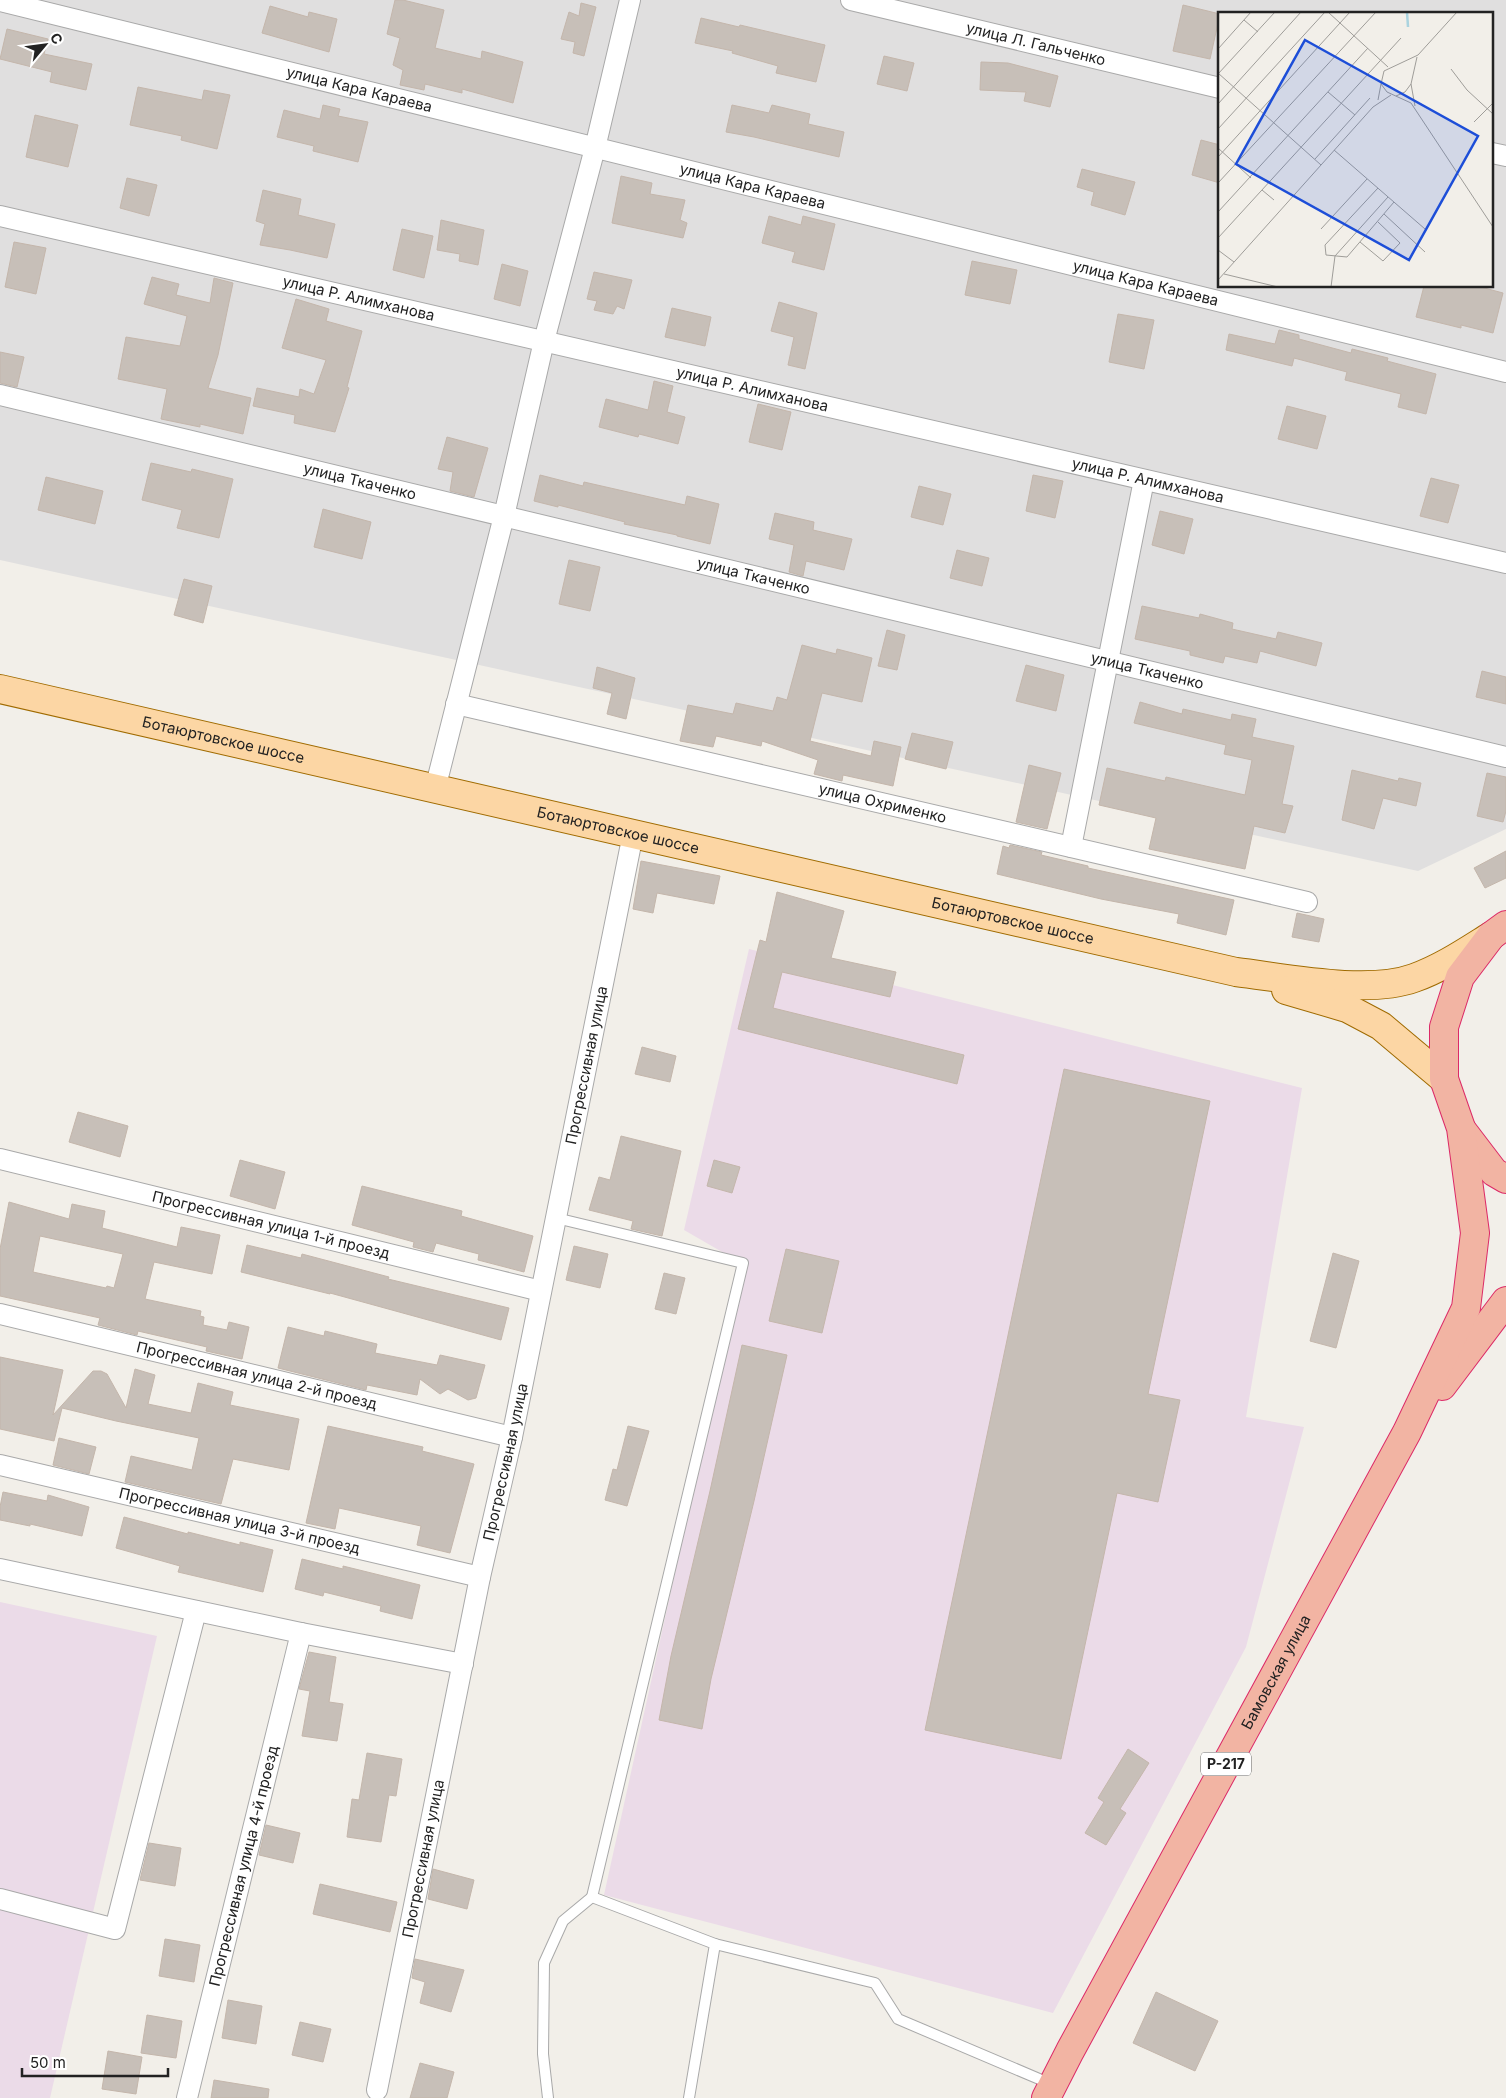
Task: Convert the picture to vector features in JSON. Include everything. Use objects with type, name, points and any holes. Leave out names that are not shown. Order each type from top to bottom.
[{"type":"highway","points":[[1408,1432],[1466,1308],[1475,1233],[1461,1128],[1444,1079],[1444,1027],[1460,978],[1499,930]]},
{"type":"highway","points":[[1461,1128],[1494,1172],[1506,1179]]},
{"type":"highway","points":[[1408,1432],[1506,1302]]},
{"type":"highway","name":"Бамовская улица","points":[[1049,2091],[1408,1432]]},
{"type":"main road","name":"Ботаюртовское шоссе","points":[[0,689],[1236,972]]},
{"type":"main road","points":[[1236,972],[1372,986],[1413,978],[1448,963],[1499,930]]},
{"type":"main road","points":[[1236,972],[1305,997],[1347,1008],[1381,1026],[1444,1079]]},
{"type":"street","points":[[435,789],[504,516],[544,341],[595,148],[630,0]]},
{"type":"street","name":"улица Л. Гальченко","points":[[851,0],[1218,88]]},
{"type":"street","name":"улица Кара Караева","points":[[0,1],[1506,372]]},
{"type":"street","name":"улица Р. Алимханова","points":[[0,216],[1506,563]]},
{"type":"street","name":"улица Ткаченко","points":[[0,395],[1506,757]]},
{"type":"street","points":[[1071,847],[1144,480]]},
{"type":"street","name":"улица Охрименко","points":[[456,704],[1307,902]]},
{"type":"street","name":"Прогрессивная улица","points":[[377,2090],[480,1577],[512,1437],[633,834]]},
{"type":"street","name":"Прогрессивная улица 1-й проезд","points":[[0,1159],[541,1291]]},
{"type":"street","name":"Прогрессивная улица 2-й проезд","points":[[0,1314],[512,1437]]},
{"type":"street","name":"Прогрессивная улица 3-й проезд","points":[[0,1465],[480,1577]]},
{"type":"street","points":[[0,1569],[301,1633],[463,1664]]},
{"type":"street","points":[[0,1899],[115,1929],[196,1611]]},
{"type":"street","name":"Прогрессивная улица 4-й проезд","points":[[187,2098],[301,1633]]},
{"type":"lane","points":[[548,2098],[543,2054],[544,1963],[563,1921],[592,1897],[743,1263],[556,1218]]},
{"type":"lane","points":[[592,1897],[715,1944],[875,1984],[898,2019],[1049,2091]]},
{"type":"lane","points":[[689,2098],[715,1944]]},
{"type":"shaded area","points":[[0,0],[1506,0],[1506,829],[1418,871],[0,560]]},
{"type":"shaded area","points":[[749,949],[1302,1088],[1246,1417],[1304,1427],[1246,1647],[1053,2013],[604,1895],[743,1264],[684,1230]]},
{"type":"shaded area","points":[[0,1602],[157,1636],[50,2098],[0,2098]]},
{"type":"building","points":[[395,0],[403,0],[444,10],[435,48],[481,59],[482,51],[523,62],[513,103],[462,89],[462,93],[425,84],[424,90],[400,85],[403,70],[393,65],[400,38],[387,34]]},
{"type":"building","points":[[581,3],[596,7],[584,56],[573,53],[575,42],[561,39],[569,12],[579,16]]},
{"type":"building","points":[[1183,5],[1218,14],[1218,23],[1210,59],[1173,51]]},
{"type":"building","points":[[270,6],[308,17],[309,12],[337,19],[329,52],[262,33]]},
{"type":"building","points":[[701,18],[825,45],[816,82],[776,73],[778,66],[732,53],[733,51],[695,43]]},
{"type":"building","points":[[7,29],[48,39],[44,54],[92,64],[86,90],[50,82],[52,72],[0,59]]},
{"type":"building","points":[[884,56],[914,63],[907,91],[877,84]]},
{"type":"building","points":[[981,62],[1008,63],[1058,76],[1050,107],[1024,101],[1026,92],[980,90]]},
{"type":"building","points":[[138,87],[202,100],[204,90],[230,95],[217,149],[181,140],[182,136],[130,125]]},
{"type":"building","points":[[323,105],[340,109],[338,116],[368,122],[358,162],[313,151],[314,146],[277,137],[284,110],[320,119]]},
{"type":"building","points":[[732,105],[769,113],[772,105],[810,114],[808,124],[844,132],[839,157],[726,132]]},
{"type":"building","points":[[35,115],[78,125],[68,167],[26,157]]},
{"type":"building","points":[[1201,140],[1218,144],[1218,182],[1192,175]]},
{"type":"building","points":[[1082,169],[1135,182],[1125,215],[1091,205],[1094,192],[1077,187]]},
{"type":"building","points":[[621,176],[652,183],[650,194],[685,200],[680,220],[687,223],[683,238],[612,223]]},
{"type":"building","points":[[127,178],[157,185],[149,216],[120,208]]},
{"type":"building","points":[[263,190],[301,199],[298,215],[335,224],[327,258],[260,245],[265,224],[256,221]]},
{"type":"building","points":[[769,216],[801,225],[803,216],[835,224],[824,270],[792,262],[795,252],[762,243]]},
{"type":"building","points":[[441,220],[484,230],[478,265],[459,261],[460,254],[437,250]]},
{"type":"building","points":[[402,229],[433,236],[424,278],[393,270]]},
{"type":"building","points":[[14,242],[46,248],[36,294],[5,287]]},
{"type":"building","points":[[972,261],[1017,270],[1010,304],[965,295]]},
{"type":"building","points":[[502,264],[528,271],[520,306],[494,299]]},
{"type":"building","points":[[594,272],[632,280],[624,309],[617,306],[613,314],[594,310],[597,301],[587,299]]},
{"type":"building","points":[[152,277],[179,284],[176,295],[210,303],[214,278],[233,283],[218,355],[208,388],[251,398],[243,434],[200,424],[200,427],[161,419],[167,389],[118,379],[126,337],[180,346],[187,316],[144,304]]},
{"type":"building","points":[[1423,288],[1484,288],[1503,293],[1493,333],[1461,325],[1461,328],[1416,317]]},
{"type":"building","points":[[296,299],[329,309],[326,321],[362,331],[347,387],[349,388],[335,432],[294,423],[295,415],[253,406],[257,388],[299,397],[300,389],[314,394],[326,360],[282,348]]},
{"type":"building","points":[[779,302],[817,313],[805,369],[788,365],[794,337],[771,331]]},
{"type":"building","points":[[672,308],[711,317],[705,346],[665,337]]},
{"type":"building","points":[[1118,314],[1154,320],[1144,369],[1109,362]]},
{"type":"building","points":[[1279,330],[1299,335],[1299,339],[1351,353],[1352,349],[1388,358],[1387,361],[1436,374],[1426,414],[1398,407],[1401,394],[1345,380],[1347,372],[1294,358],[1292,366],[1226,350],[1229,334],[1275,344]]},
{"type":"building","points":[[0,352],[24,357],[17,387],[0,383]]},
{"type":"building","points":[[654,381],[673,386],[667,412],[685,417],[678,444],[639,434],[638,437],[599,427],[606,399],[648,410]]},
{"type":"building","points":[[758,404],[791,412],[782,450],[749,442]]},
{"type":"building","points":[[1287,406],[1326,416],[1317,449],[1278,439]]},
{"type":"building","points":[[447,437],[488,448],[474,497],[450,491],[453,472],[438,469]]},
{"type":"building","points":[[151,463],[191,472],[192,469],[233,479],[219,538],[177,528],[182,510],[142,500]]},
{"type":"building","points":[[540,475],[583,486],[584,482],[685,505],[687,496],[719,504],[710,544],[624,524],[625,522],[558,505],[558,507],[534,501]]},
{"type":"building","points":[[1033,475],[1063,481],[1055,518],[1026,511]]},
{"type":"building","points":[[46,477],[103,491],[95,524],[38,510]]},
{"type":"building","points":[[1431,478],[1459,485],[1448,523],[1420,516]]},
{"type":"building","points":[[919,486],[951,494],[943,525],[911,517]]},
{"type":"building","points":[[323,509],[371,522],[362,559],[314,547]]},
{"type":"building","points":[[1160,511],[1193,519],[1184,554],[1152,545]]},
{"type":"building","points":[[775,513],[814,522],[813,530],[852,539],[844,570],[806,561],[803,576],[789,572],[794,545],[769,539]]},
{"type":"building","points":[[957,550],[989,558],[982,586],[950,578]]},
{"type":"building","points":[[569,560],[600,567],[590,611],[559,604]]},
{"type":"building","points":[[184,579],[212,586],[203,623],[174,615]]},
{"type":"building","points":[[1142,606],[1199,618],[1200,614],[1233,623],[1232,629],[1276,639],[1278,632],[1322,643],[1316,666],[1260,651],[1257,663],[1225,656],[1223,663],[1190,655],[1190,651],[1135,639]]},
{"type":"building","points":[[887,630],[905,635],[897,670],[878,666]]},
{"type":"building","points":[[802,645],[836,654],[837,649],[872,658],[862,702],[822,693],[810,741],[871,756],[874,741],[901,747],[893,786],[843,775],[842,781],[814,774],[818,760],[762,741],[761,746],[716,736],[713,747],[680,741],[688,705],[733,714],[736,703],[773,711],[777,697],[787,700]]},
{"type":"building","points":[[1026,665],[1064,675],[1056,711],[1016,701]]},
{"type":"building","points":[[597,667],[635,678],[626,719],[607,714],[612,693],[593,688]]},
{"type":"building","points":[[1482,671],[1506,677],[1506,704],[1476,697]]},
{"type":"building","points":[[1140,702],[1182,714],[1183,709],[1231,720],[1232,714],[1256,719],[1252,737],[1294,746],[1282,804],[1293,806],[1285,833],[1254,826],[1245,869],[1149,849],[1156,818],[1099,805],[1107,768],[1165,781],[1166,777],[1245,795],[1252,760],[1224,754],[1226,745],[1134,723]]},
{"type":"building","points":[[912,733],[953,742],[946,769],[905,759]]},
{"type":"building","points":[[1029,765],[1061,773],[1047,829],[1016,822]]},
{"type":"building","points":[[1352,770],[1398,781],[1399,778],[1421,783],[1416,806],[1383,798],[1374,829],[1342,820]]},
{"type":"building","points":[[1487,773],[1506,777],[1506,811],[1503,822],[1477,816]]},
{"type":"building","points":[[1010,845],[1042,852],[1041,855],[1088,866],[1088,868],[1234,900],[1226,935],[1177,923],[1179,914],[1101,899],[997,874],[1003,846],[1009,848]]},
{"type":"building","points":[[1506,851],[1506,878],[1485,888],[1474,868]]},
{"type":"building","points":[[641,861],[720,876],[714,904],[657,893],[653,913],[633,909]]},
{"type":"building","points":[[777,892],[844,911],[831,958],[896,972],[890,997],[782,972],[773,1008],[964,1055],[957,1084],[738,1029],[760,940],[766,942]]},
{"type":"building","points":[[1297,913],[1324,919],[1319,942],[1292,937]]},
{"type":"building","points":[[642,1047],[676,1056],[670,1082],[635,1074]]},
{"type":"building","points":[[1064,1069],[1210,1101],[1148,1394],[1180,1400],[1158,1502],[1117,1493],[1061,1759],[925,1730]]},
{"type":"building","points":[[78,1112],[128,1126],[120,1157],[69,1142]]},
{"type":"building","points":[[621,1136],[681,1151],[662,1236],[631,1229],[633,1221],[589,1210],[599,1177],[610,1180]]},
{"type":"building","points":[[240,1160],[285,1172],[275,1209],[230,1196]]},
{"type":"building","points":[[714,1160],[740,1167],[732,1193],[707,1186]]},
{"type":"building","points":[[362,1186],[462,1211],[461,1216],[533,1236],[524,1272],[478,1260],[479,1254],[436,1243],[433,1252],[413,1247],[414,1242],[352,1225]]},
{"type":"building","points":[[9,1202],[69,1219],[72,1204],[105,1211],[102,1228],[177,1247],[181,1227],[220,1235],[212,1274],[154,1262],[145,1299],[201,1311],[200,1316],[204,1317],[203,1325],[227,1330],[229,1322],[249,1327],[242,1359],[206,1351],[207,1347],[138,1331],[137,1335],[98,1325],[100,1318],[0,1296],[0,1249]],"holes":[[[40,1236],[123,1254],[114,1288],[107,1286],[106,1288],[33,1272]]]},
{"type":"building","points":[[247,1245],[301,1258],[302,1254],[389,1277],[388,1279],[509,1308],[501,1340],[330,1293],[241,1272]]},
{"type":"building","points":[[574,1246],[608,1254],[600,1288],[566,1280]]},
{"type":"building","points":[[786,1249],[839,1261],[822,1333],[769,1321]]},
{"type":"building","points":[[1333,1253],[1359,1261],[1336,1348],[1310,1341]]},
{"type":"building","points":[[664,1273],[685,1278],[676,1314],[655,1309]]},
{"type":"building","points":[[288,1327],[324,1336],[325,1331],[377,1344],[375,1353],[437,1365],[440,1355],[485,1365],[476,1398],[468,1400],[448,1389],[440,1394],[420,1379],[417,1395],[367,1385],[366,1390],[278,1368]]},
{"type":"building","points":[[742,1345],[787,1355],[711,1679],[702,1729],[659,1720],[671,1656]]},
{"type":"building","points":[[0,1357],[63,1370],[53,1415],[93,1371],[101,1371],[107,1374],[126,1408],[135,1369],[155,1375],[148,1404],[191,1413],[198,1383],[233,1392],[230,1405],[299,1419],[289,1470],[233,1459],[221,1504],[125,1482],[131,1456],[192,1470],[199,1438],[62,1408],[54,1441],[0,1429]]},
{"type":"building","points":[[328,1426],[423,1447],[422,1451],[474,1464],[450,1553],[417,1545],[421,1526],[339,1508],[335,1529],[306,1523]]},
{"type":"building","points":[[628,1426],[649,1431],[627,1506],[605,1500],[613,1469],[617,1470]]},
{"type":"building","points":[[59,1438],[96,1447],[89,1474],[53,1465]]},
{"type":"building","points":[[3,1492],[47,1501],[48,1495],[89,1507],[82,1536],[30,1524],[30,1526],[0,1520]]},
{"type":"building","points":[[124,1517],[188,1534],[188,1532],[240,1545],[240,1542],[273,1550],[263,1592],[178,1572],[180,1566],[116,1548]]},
{"type":"building","points":[[302,1559],[343,1569],[343,1566],[420,1585],[412,1619],[380,1611],[381,1606],[324,1592],[323,1596],[295,1589]]},
{"type":"building","points":[[309,1652],[336,1657],[329,1702],[343,1704],[337,1741],[302,1736],[310,1691],[299,1689]]},
{"type":"building","points":[[1128,1749],[1149,1763],[1120,1809],[1126,1813],[1106,1845],[1085,1833],[1104,1802],[1098,1798]]},
{"type":"building","points":[[367,1753],[402,1759],[396,1796],[389,1795],[381,1842],[347,1837],[352,1799],[359,1800]]},
{"type":"building","points":[[266,1825],[300,1833],[293,1863],[259,1855]]},
{"type":"building","points":[[149,1843],[181,1848],[175,1886],[140,1880]]},
{"type":"building","points":[[433,1869],[474,1880],[467,1909],[428,1899]]},
{"type":"building","points":[[320,1884],[397,1902],[390,1932],[313,1914]]},
{"type":"building","points":[[165,1939],[200,1945],[194,1982],[159,1976]]},
{"type":"building","points":[[415,1959],[464,1970],[451,2012],[420,2003],[425,1982],[412,1978]]},
{"type":"building","points":[[1156,1992],[1218,2021],[1195,2071],[1133,2043]]},
{"type":"building","points":[[228,2000],[262,2006],[256,2044],[222,2038]]},
{"type":"building","points":[[147,2015],[182,2021],[176,2058],[141,2053]]},
{"type":"building","points":[[300,2022],[331,2029],[323,2062],[292,2055]]},
{"type":"building","points":[[108,2051],[142,2057],[136,2094],[102,2089]]},
{"type":"building","points":[[420,2063],[454,2072],[447,2098],[410,2098]]},
{"type":"building","points":[[214,2080],[269,2089],[268,2098],[211,2098]]}]
